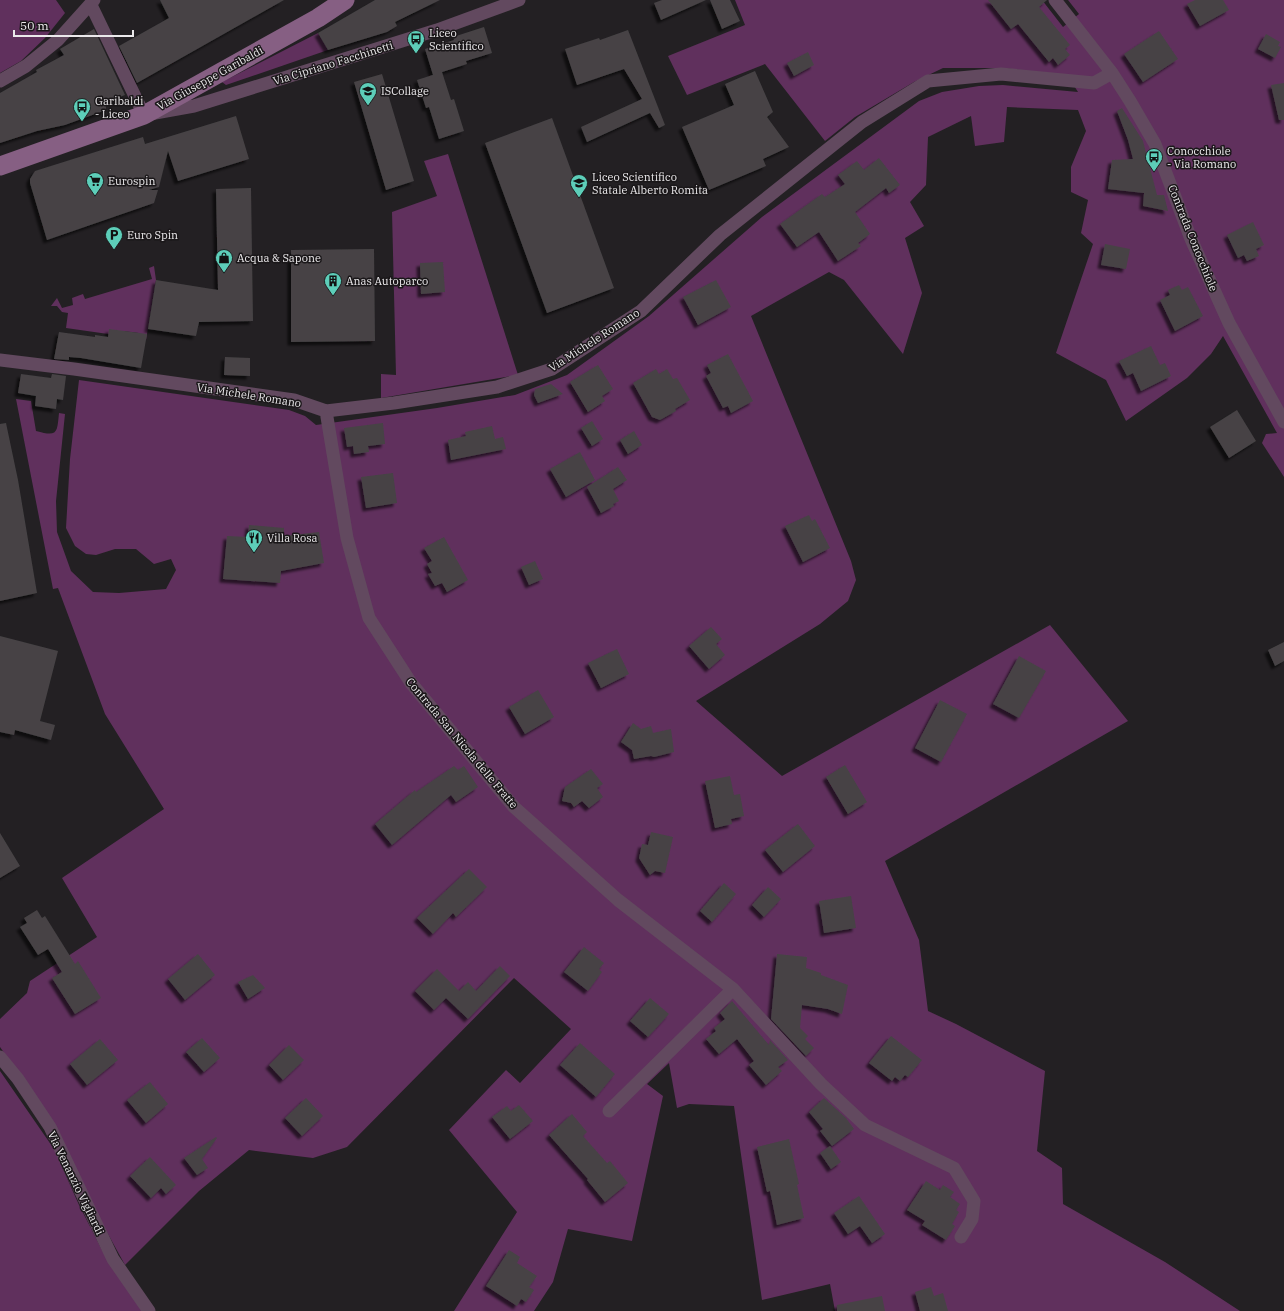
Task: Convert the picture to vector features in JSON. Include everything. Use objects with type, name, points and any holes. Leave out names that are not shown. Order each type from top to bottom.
[{"type":"main road","name":"Via Giuseppe Garibaldi","points":[[0,166],[144,116],[318,18],[345,0]]},
{"type":"street","name":"Via Cipriano Facchinetti","points":[[144,116],[194,106],[437,30],[519,0]]},
{"type":"street","name":"Contrada Conocchiole","points":[[1055,0],[1112,74],[1130,101],[1155,144],[1191,240],[1229,323],[1284,422]]},
{"type":"street","points":[[0,81],[26,66],[58,40],[92,2],[144,116]]},
{"type":"street","name":"Via Michele Romano","points":[[0,360],[294,400],[326,411],[394,403],[497,387],[552,369],[641,311],[720,235],[862,122],[928,81],[1001,74],[1094,83],[1112,74]]},
{"type":"street","name":"Contrada San Nicola delle Fratte","points":[[326,411],[348,538],[369,618],[411,682],[514,807],[618,900],[733,989],[821,1084],[865,1125],[954,1168],[974,1201],[972,1218],[960,1237]]},
{"type":"street","points":[[609,1111],[733,989]]},
{"type":"street","name":"Via Venanzio Vigliardi","points":[[0,1057],[18,1079],[50,1127],[113,1259],[149,1311]]},
{"type":"shaded area","points":[[0,0],[56,0],[65,13],[45,38],[21,61],[0,73]]},
{"type":"shaded area","points":[[735,0],[1042,0],[1063,27],[1079,14],[1068,0],[1284,0],[1284,477],[1262,443],[1266,434],[1277,433],[1223,336],[1211,354],[1187,378],[1126,421],[1106,380],[1056,353],[1093,244],[1081,233],[1088,200],[1071,192],[1071,167],[1086,131],[1078,110],[1007,107],[1004,142],[975,146],[971,116],[928,137],[926,185],[910,202],[924,226],[905,238],[922,293],[903,354],[844,280],[829,272],[751,316],[851,561],[856,580],[848,601],[820,624],[696,701],[782,776],[1050,625],[1128,721],[885,861],[919,940],[928,1011],[956,1024],[1045,1071],[1037,1151],[1062,1168],[1063,1204],[1165,1262],[1240,1311],[835,1311],[830,1284],[762,1300],[734,1106],[689,1104],[677,1108],[669,1063],[647,1084],[663,1096],[632,1241],[568,1229],[553,1282],[534,1311],[454,1311],[517,1212],[449,1130],[506,1070],[520,1083],[571,1029],[514,978],[347,1147],[313,1158],[249,1150],[199,1191],[125,1265],[24,1081],[0,1047],[0,1019],[27,993],[30,981],[97,937],[62,878],[164,809],[105,714],[58,588],[53,589],[16,399],[31,401],[36,431],[49,434],[55,432],[58,425],[59,413],[65,414],[56,501],[57,532],[71,571],[93,592],[119,593],[166,589],[176,570],[171,559],[154,564],[136,549],[115,549],[96,555],[86,554],[75,546],[66,528],[70,459],[79,380],[289,410],[305,416],[316,425],[437,408],[515,395],[567,375],[649,316],[762,217],[919,101],[942,92],[979,86],[1003,85],[1078,92],[1068,76],[1004,68],[943,68],[914,82],[855,117],[825,141],[765,64],[687,95],[668,56],[745,25]]},
{"type":"shaded area","points":[[318,33],[328,50],[226,85],[222,82]]},
{"type":"shaded area","points":[[448,154],[518,375],[381,398],[381,374],[396,375],[392,212],[437,196],[424,161]]},
{"type":"shaded area","points":[[154,266],[156,280],[146,340],[139,333],[123,331],[122,336],[66,328],[68,313],[62,312],[57,306],[51,306],[57,298],[62,308],[73,305],[72,298],[83,294],[85,299],[152,279],[149,268]]},
{"type":"shaded area","points":[[0,1071],[54,1149],[79,1205],[102,1250],[143,1311],[0,1311]]},
{"type":"building","points":[[160,0],[284,0],[137,83],[119,46],[169,18]]},
{"type":"building","points":[[375,0],[440,0],[395,22],[397,26],[387,32],[328,50],[318,33]]},
{"type":"building","points":[[662,0],[706,0],[661,20],[654,3]]},
{"type":"building","points":[[710,0],[730,0],[740,21],[722,29]]},
{"type":"building","points":[[988,0],[1047,0],[1039,7],[1070,45],[1065,49],[1070,55],[1058,65],[1053,58],[1049,62],[1018,24],[1011,29]]},
{"type":"building","points":[[1195,0],[1223,0],[1229,10],[1200,26],[1187,4]]},
{"type":"building","points":[[484,27],[492,53],[466,61],[467,64],[433,75],[425,49],[454,40],[453,37]]},
{"type":"building","points":[[94,29],[125,95],[106,102],[106,110],[65,125],[37,131],[0,143],[0,93],[37,72],[36,70],[64,55],[60,49]]},
{"type":"building","points":[[628,30],[665,125],[659,128],[650,113],[587,142],[581,127],[642,99],[624,69],[577,85],[565,49],[599,38],[600,40]]},
{"type":"building","points":[[1159,31],[1178,59],[1143,82],[1124,54]]},
{"type":"building","points":[[1266,34],[1280,42],[1278,46],[1281,47],[1275,58],[1258,49]]},
{"type":"building","points":[[808,52],[814,65],[794,76],[787,63]]},
{"type":"building","points":[[755,71],[773,112],[767,117],[789,147],[763,159],[766,166],[709,190],[682,127],[734,105],[725,84]]},
{"type":"building","points":[[442,72],[451,100],[454,99],[464,131],[439,139],[429,107],[426,108],[417,80]]},
{"type":"building","points":[[382,74],[414,181],[386,190],[354,82]]},
{"type":"building","points":[[1284,83],[1284,120],[1279,120],[1271,85]]},
{"type":"building","points":[[1122,108],[1143,141],[1157,195],[1164,195],[1168,211],[1143,206],[1144,193],[1108,189],[1112,160],[1133,159],[1128,140],[1117,111]]},
{"type":"building","name":"Eurospin","points":[[236,116],[249,159],[178,181],[168,151],[159,187],[149,190],[158,190],[154,203],[47,240],[30,183],[30,179],[35,171],[143,137],[145,144]]},
{"type":"building","points":[[552,118],[614,288],[547,313],[485,143]]},
{"type":"building","points":[[879,158],[900,185],[889,193],[886,188],[855,212],[870,234],[858,243],[861,246],[838,261],[819,232],[797,247],[780,224],[822,194],[825,197],[845,184],[838,175],[857,161],[864,170]]},
{"type":"building","points":[[251,188],[253,321],[199,322],[196,336],[148,329],[156,280],[218,290],[216,189]]},
{"type":"building","points":[[1253,222],[1264,245],[1256,249],[1259,256],[1247,261],[1244,255],[1238,258],[1227,235]]},
{"type":"building","points":[[1105,244],[1130,249],[1126,269],[1101,265]]},
{"type":"building","name":"Anas Autoparco","points":[[374,249],[375,341],[291,342],[291,250]]},
{"type":"building","points":[[443,262],[445,292],[421,294],[420,263]]},
{"type":"building","points":[[716,280],[731,307],[698,325],[683,297]]},
{"type":"building","points":[[1179,285],[1182,290],[1188,287],[1203,316],[1175,331],[1160,300],[1170,295],[1168,290]]},
{"type":"building","points":[[109,329],[147,334],[141,368],[81,358],[69,357],[69,360],[54,359],[59,332],[95,337],[95,335],[108,337]]},
{"type":"building","points":[[1151,346],[1160,365],[1165,363],[1171,376],[1141,391],[1133,373],[1127,376],[1119,361]]},
{"type":"building","points":[[728,354],[753,401],[731,413],[728,406],[723,408],[706,376],[711,373],[707,365]]},
{"type":"building","points":[[225,357],[250,358],[250,376],[224,375]]},
{"type":"building","points":[[598,365],[613,389],[602,396],[605,401],[588,412],[570,382]]},
{"type":"building","points":[[656,369],[659,374],[667,369],[673,379],[677,378],[690,400],[675,409],[676,411],[660,420],[652,417],[633,383]]},
{"type":"building","points":[[21,374],[51,378],[52,374],[66,376],[63,400],[57,399],[56,409],[35,406],[36,396],[18,393]]},
{"type":"building","points":[[551,384],[563,394],[538,403],[534,395],[535,389]]},
{"type":"building","points":[[1237,410],[1256,441],[1229,458],[1210,427]]},
{"type":"building","points":[[592,421],[603,439],[592,446],[581,428]]},
{"type":"building","points":[[6,423],[18,480],[37,593],[0,601],[0,424]]},
{"type":"building","points":[[383,423],[385,444],[368,446],[369,452],[354,454],[353,446],[347,447],[344,428]]},
{"type":"building","points":[[492,426],[495,439],[503,437],[506,449],[451,460],[448,440],[466,436],[465,432]]},
{"type":"building","points":[[634,431],[642,445],[628,454],[620,440]]},
{"type":"building","points":[[580,452],[595,480],[566,497],[550,469]]},
{"type":"building","points":[[618,467],[627,480],[613,489],[619,501],[613,504],[614,506],[601,513],[587,487]]},
{"type":"building","points":[[393,473],[397,503],[366,508],[361,477]]},
{"type":"building","points":[[809,515],[812,521],[815,519],[830,548],[803,562],[785,526]]},
{"type":"building","name":"Villa Rosa","points":[[249,525],[284,528],[284,536],[319,532],[324,563],[281,571],[280,583],[223,579],[227,536],[248,537]]},
{"type":"building","points":[[444,537],[468,580],[447,592],[442,583],[435,586],[428,574],[432,573],[427,564],[432,561],[424,548]]},
{"type":"building","points":[[535,561],[543,579],[529,585],[521,567]]},
{"type":"building","points":[[711,627],[722,639],[716,644],[725,655],[709,669],[689,646]]},
{"type":"building","points":[[0,636],[58,651],[40,721],[55,725],[51,740],[15,730],[14,735],[0,732]]},
{"type":"building","points":[[1284,642],[1284,661],[1275,666],[1268,650]]},
{"type":"building","points":[[617,649],[629,674],[601,688],[588,663]]},
{"type":"building","points":[[1019,656],[1046,671],[1019,718],[993,704]]},
{"type":"building","points":[[538,690],[554,717],[525,734],[509,707]]},
{"type":"building","points":[[940,700],[967,714],[941,762],[915,748]]},
{"type":"building","points":[[633,723],[641,729],[651,726],[653,733],[671,729],[674,752],[654,757],[651,756],[634,759],[632,750],[621,742]]},
{"type":"building","points":[[845,765],[867,802],[848,814],[826,777]]},
{"type":"building","points":[[454,766],[458,770],[464,766],[478,787],[456,802],[451,795],[392,845],[375,824],[415,790],[416,792]]},
{"type":"building","points":[[591,769],[603,784],[597,788],[603,797],[589,808],[582,801],[574,807],[571,803],[562,801],[565,787]]},
{"type":"building","points":[[730,776],[734,795],[740,794],[744,816],[731,819],[732,824],[715,828],[705,781]]},
{"type":"building","points":[[798,824],[815,846],[783,872],[765,850]]},
{"type":"building","points":[[651,832],[673,837],[665,873],[655,871],[650,875],[639,858],[642,844],[648,845]]},
{"type":"building","points":[[0,833],[20,866],[0,878]]},
{"type":"building","points":[[469,869],[487,887],[456,917],[453,913],[433,934],[417,918]]},
{"type":"building","points":[[724,883],[736,894],[712,922],[700,911]]},
{"type":"building","points":[[768,887],[781,899],[764,917],[752,905]]},
{"type":"building","points":[[851,896],[856,928],[824,933],[819,901]]},
{"type":"building","points":[[37,910],[42,918],[45,916],[75,964],[78,961],[101,998],[75,1014],[52,978],[62,972],[48,949],[38,955],[20,927],[27,923],[24,918]]},
{"type":"building","points":[[584,947],[604,963],[599,969],[602,972],[588,991],[564,972]]},
{"type":"building","points":[[198,954],[215,975],[185,1000],[168,979]]},
{"type":"building","points":[[777,954],[807,957],[806,968],[848,985],[842,1014],[828,1009],[802,1005],[800,1028],[808,1036],[805,1039],[814,1048],[806,1056],[771,1019]]},
{"type":"building","points":[[500,966],[510,976],[468,1019],[446,998],[434,1010],[415,991],[437,969],[459,991],[468,982],[476,991]]},
{"type":"building","points":[[253,975],[265,988],[248,999],[238,982]]},
{"type":"building","points":[[650,998],[669,1014],[648,1037],[630,1021]]},
{"type":"building","points":[[732,1001],[769,1045],[770,1040],[788,1060],[778,1067],[782,1071],[766,1085],[749,1065],[754,1061],[737,1039],[719,1054],[706,1039],[716,1031],[714,1028],[725,1019],[720,1013]]},
{"type":"building","points":[[891,1036],[922,1060],[908,1077],[905,1075],[900,1081],[895,1077],[892,1081],[869,1063]]},
{"type":"building","points":[[202,1038],[220,1058],[204,1072],[186,1052]]},
{"type":"building","points":[[100,1039],[118,1060],[87,1085],[70,1064]]},
{"type":"building","points":[[580,1043],[615,1074],[596,1097],[560,1065]]},
{"type":"building","points":[[289,1045],[304,1060],[283,1080],[269,1065]]},
{"type":"building","points":[[150,1082],[168,1104],[146,1123],[127,1100]]},
{"type":"building","points":[[306,1098],[323,1116],[302,1136],[285,1118]]},
{"type":"building","points":[[824,1098],[846,1118],[854,1129],[832,1146],[820,1131],[823,1129],[809,1112]]},
{"type":"building","points":[[519,1105],[533,1121],[510,1139],[492,1117],[507,1106],[511,1111]]},
{"type":"building","points":[[572,1114],[587,1132],[583,1136],[607,1163],[610,1161],[628,1183],[605,1202],[587,1180],[588,1179],[549,1135]]},
{"type":"building","points":[[216,1137],[217,1138],[202,1159],[208,1168],[197,1175],[184,1158]]},
{"type":"building","points":[[789,1139],[799,1184],[797,1185],[804,1218],[777,1225],[770,1191],[767,1192],[757,1147]]},
{"type":"building","points":[[830,1146],[841,1162],[831,1169],[820,1153]]},
{"type":"building","points":[[150,1157],[176,1185],[166,1194],[161,1188],[151,1198],[130,1176]]},
{"type":"building","points":[[926,1181],[940,1190],[943,1185],[954,1192],[950,1197],[960,1204],[956,1210],[959,1212],[952,1224],[955,1226],[946,1240],[922,1225],[925,1221],[907,1210]]},
{"type":"building","points":[[859,1196],[885,1234],[872,1243],[860,1226],[848,1234],[834,1213]]},
{"type":"building","points":[[509,1250],[520,1257],[517,1263],[537,1276],[529,1287],[534,1290],[526,1302],[521,1299],[517,1306],[486,1286]]},
{"type":"building","points":[[931,1287],[934,1296],[943,1293],[948,1311],[920,1311],[915,1292]]},
{"type":"building","points":[[882,1296],[885,1311],[837,1311],[837,1305]]},
{"type":"place","name":"Liceo Scientifico","points":[[416,54]]},
{"type":"place","name":"ISCollage","points":[[368,106]]},
{"type":"place","name":"Garibaldi - Liceo","points":[[82,122]]},
{"type":"place","name":"Conocchiole - Via Romano","points":[[1154,172]]},
{"type":"place","name":"Eurospin","points":[[95,196]]},
{"type":"place","name":"Liceo Scientifico Statale Alberto Romita","points":[[579,198]]},
{"type":"place","name":"Euro Spin","points":[[114,250]]},
{"type":"place","name":"Acqua & Sapone","points":[[224,273]]},
{"type":"place","name":"Anas Autoparco","points":[[333,296]]},
{"type":"place","name":"Villa Rosa","points":[[254,553]]}]
